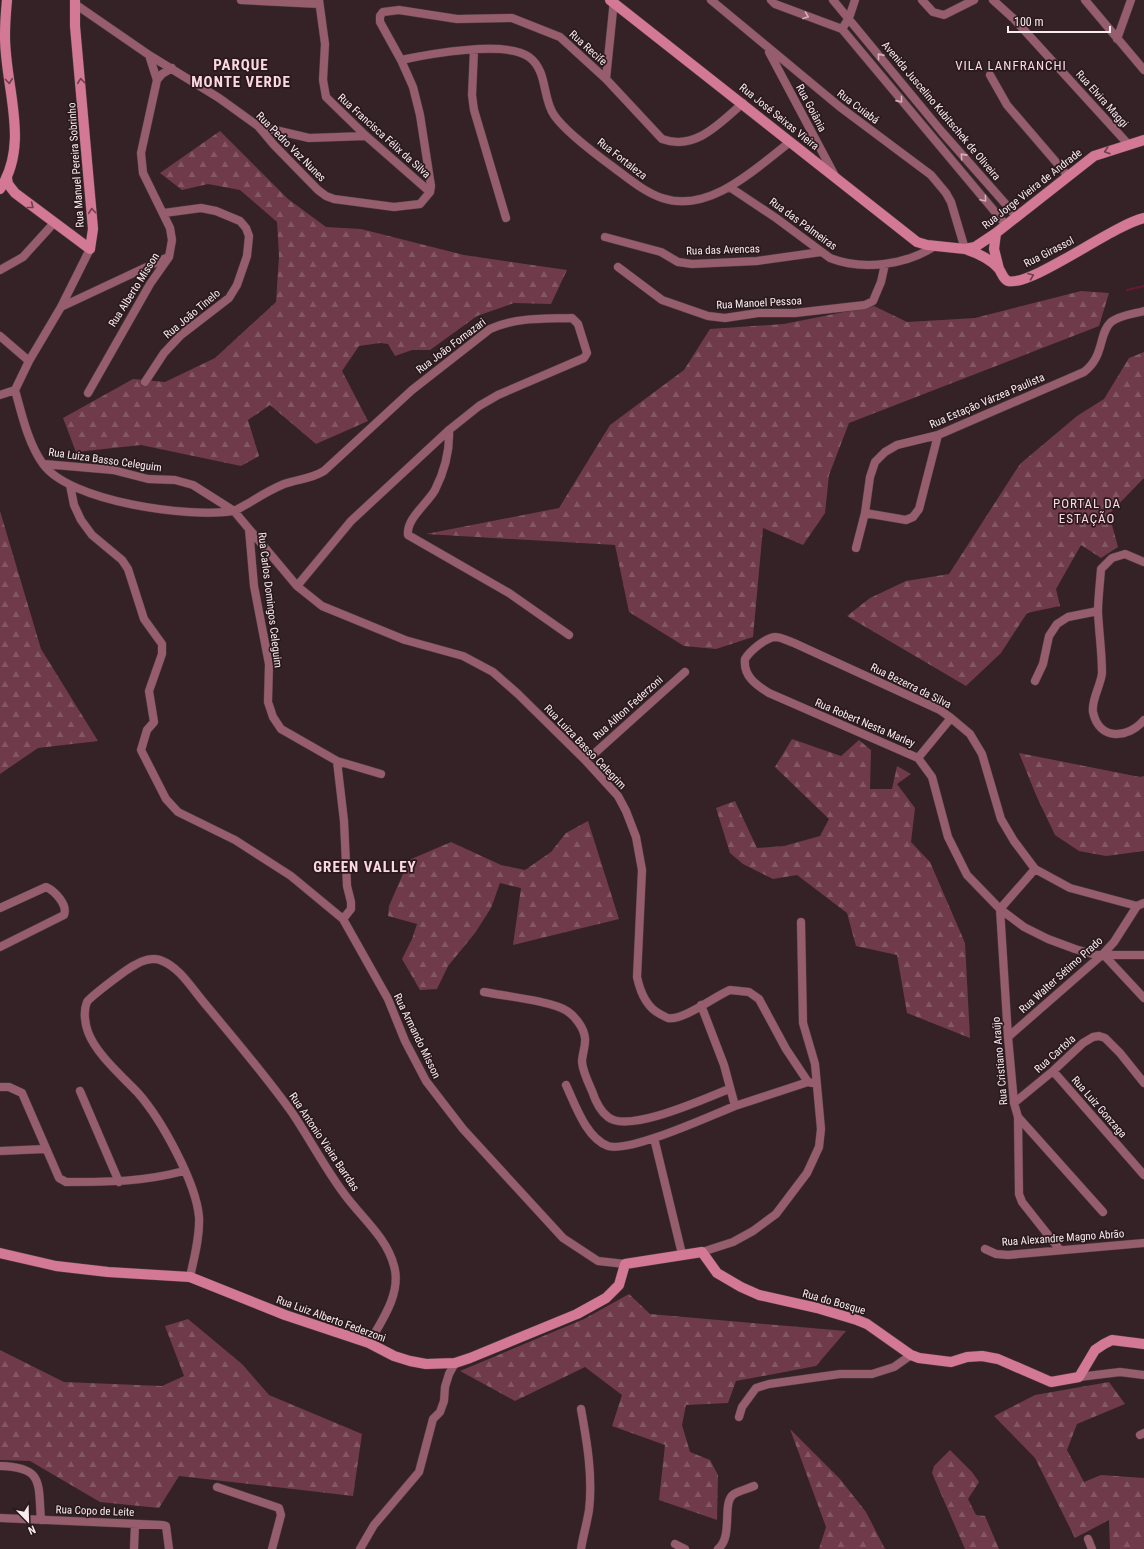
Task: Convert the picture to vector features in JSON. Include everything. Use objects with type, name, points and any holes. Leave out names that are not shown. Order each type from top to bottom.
[{"type":"street","points":[[7,0],[4,34],[15,128],[15,150],[7,178],[0,190],[15,193]]},
{"type":"street","points":[[240,0],[319,2]]},
{"type":"street","name":"Rua Cuiabá","points":[[710,0],[840,108],[921,167],[939,184],[951,202],[965,249]]},
{"type":"street","points":[[771,0],[775,4],[842,29],[1006,225]]},
{"type":"street","name":"Avenida Juscelino Kubitschek de Oliveira","points":[[833,0],[942,132],[1017,217]]},
{"type":"street","points":[[842,29],[849,18],[855,0]]},
{"type":"street","points":[[922,0],[933,12],[944,15],[974,0]]},
{"type":"street","name":"Rua Elvira Maggi","points":[[993,0],[1014,19],[1128,144]]},
{"type":"street","points":[[1085,0],[1116,39],[1144,70]]},
{"type":"street","points":[[1116,39],[1131,0]]},
{"type":"street","name":"Rua Pedro Vaz Nunes","points":[[75,2],[149,55],[219,98],[258,126],[318,190],[334,199],[394,207],[420,204],[430,192]]},
{"type":"street","name":"Rua Manuel Pereira Sobrinho","points":[[15,390],[29,361],[61,307],[90,249],[93,229],[75,26],[75,2]]},
{"type":"street","name":"Rua Francisca Félix da Silva","points":[[319,2],[325,44],[323,80],[326,97],[366,136],[430,192]]},
{"type":"street","points":[[606,79],[613,2]]},
{"type":"street","name":"Rua José Seixas Vieira","points":[[613,2],[743,103],[917,242],[935,246]]},
{"type":"street","name":"Rua Recife","points":[[401,60],[380,22],[380,16],[383,12],[399,10],[457,19],[512,18],[563,39],[606,79],[662,139],[673,143],[684,143],[702,135],[743,103]]},
{"type":"street","name":"Rua Goiânia","points":[[767,47],[836,178]]},
{"type":"street","points":[[474,50],[472,95],[474,110],[506,218]]},
{"type":"street","name":"Rua Fortaleza","points":[[401,60],[441,52],[474,50],[515,51],[530,58],[538,67],[551,109],[557,119],[608,163],[648,192],[672,201],[712,196],[731,188],[790,142]]},
{"type":"street","points":[[149,55],[157,80]]},
{"type":"street","points":[[401,60],[413,88],[420,115],[430,176],[430,192]]},
{"type":"street","points":[[157,80],[162,74],[172,68]]},
{"type":"street","points":[[990,75],[1007,105],[1068,176]]},
{"type":"street","name":"Rua Alberto Misson","points":[[88,393],[146,290],[168,257],[172,240],[170,228],[164,213],[154,197],[143,173],[141,153],[157,80]]},
{"type":"street","points":[[258,126],[309,138],[366,136]]},
{"type":"street","points":[[934,140],[942,132]]},
{"type":"street","name":"Rua Jorge Vieira de Andrade","points":[[935,246],[965,249],[979,245],[1094,156],[1144,140]]},
{"type":"street","points":[[7,178],[8,184],[15,193],[53,224],[90,249]]},
{"type":"street","name":"Rua das Palmeiras","points":[[731,188],[821,252],[840,262],[874,265],[886,264],[913,258],[935,246]]},
{"type":"street","name":"Rua João Tinelo","points":[[145,382],[164,353],[181,335],[229,298],[237,285],[247,256],[249,236],[246,228],[240,221],[216,211],[201,208],[164,213]]},
{"type":"street","name":"Rua Girassol","points":[[965,249],[981,255],[999,269],[1004,278],[1008,281],[1030,276],[1073,255],[1112,231],[1126,224],[1144,218]]},
{"type":"street","points":[[0,270],[23,257],[53,224]]},
{"type":"street","points":[[996,233],[994,249],[999,269]]},
{"type":"street","name":"Rua das Avencas","points":[[605,237],[661,252],[678,262],[692,264],[757,261],[821,252]]},
{"type":"street","points":[[61,307],[168,257]]},
{"type":"street","name":"Rua Manoel Pessoa","points":[[618,267],[662,300],[708,316],[725,318],[758,313],[795,313],[865,305],[873,302],[886,264]]},
{"type":"street","name":"Rua Estação Várzea Paulista","points":[[856,548],[865,513],[870,477],[875,462],[885,452],[897,445],[938,435],[1084,372],[1096,360],[1110,323],[1120,317],[1144,311]]},
{"type":"street","name":"Rua João Fornazari","points":[[234,511],[284,484],[315,477],[324,471],[412,390],[490,329],[504,322],[527,319],[572,318],[576,320],[587,353],[584,358],[498,395],[479,406],[449,430],[351,521],[297,586]]},
{"type":"street","points":[[0,336],[29,361]]},
{"type":"street","points":[[0,395],[15,390]]},
{"type":"street","name":"Rua Luiza Basso Celeguim","points":[[15,390],[34,447],[44,464],[87,466],[113,470],[148,479],[175,480],[193,486],[234,511],[249,529]]},
{"type":"street","points":[[449,430],[450,449],[442,476],[434,492],[410,523],[407,533],[409,537],[509,593],[569,635]]},
{"type":"street","points":[[865,513],[906,520],[913,517],[919,509],[938,435]]},
{"type":"street","points":[[44,464],[58,478],[70,485],[133,504],[182,512],[234,511]]},
{"type":"street","points":[[70,485],[74,505],[81,520],[92,535],[122,560],[128,569],[144,619],[162,644],[162,654],[149,691],[154,722],[147,730],[141,750],[166,799],[178,812],[235,840],[291,876],[343,919],[350,909],[351,902],[347,886],[344,821],[337,761]]},
{"type":"street","name":"Rua Luiza Basso Celegrim","points":[[249,529],[297,586],[322,606],[405,640],[463,656],[493,672],[518,694],[586,761],[618,796],[632,822],[642,870],[637,977],[644,998],[656,1012],[668,1018],[687,1014],[730,990],[739,990],[754,994],[768,1013],[786,1049],[812,1082]]},
{"type":"street","name":"Rua Carlos Domingos Celeguim","points":[[249,529],[254,586],[269,664],[268,702],[273,717],[281,729],[337,761],[381,774]]},
{"type":"street","points":[[1144,562],[1125,554],[1112,558],[1101,570],[1098,611],[1102,675],[1093,711],[1098,724],[1108,732],[1118,735],[1137,729],[1144,720]]},
{"type":"street","points":[[1035,681],[1043,664],[1049,636],[1057,624],[1068,617],[1098,611]]},
{"type":"street","name":"Rua Bezerra da Silva","points":[[750,653],[769,639],[777,637],[794,642],[940,710],[970,734],[982,754],[1000,819],[1017,846],[1035,869],[1070,888],[1140,904]]},
{"type":"street","name":"Rua Robert Nesta Marley","points":[[750,653],[745,659],[745,670],[748,676],[763,689],[918,758],[932,777],[948,837],[967,875],[1000,909],[1024,927],[1048,939],[1075,949],[1096,955],[1144,955]]},
{"type":"street","name":"Rua Ailton Federzoni","points":[[586,761],[685,672]]},
{"type":"street","points":[[918,758],[951,718]]},
{"type":"street","points":[[1000,909],[1035,869]]},
{"type":"street","points":[[0,908],[46,887],[50,889],[65,906],[66,910],[64,915],[0,947]]},
{"type":"street","name":"Rua Walter Sétimo Prado","points":[[1008,1037],[1103,954],[1114,942],[1140,904]]},
{"type":"street","name":"Rua Cristiano Araújo","points":[[1000,909],[1008,1037],[1014,1104],[1018,1117],[1018,1189],[1020,1199],[1060,1250]]},
{"type":"street","name":"Rua Armando Misson","points":[[343,919],[388,999],[405,1040],[426,1082],[463,1129],[563,1238],[598,1261],[625,1264]]},
{"type":"street","points":[[625,1264],[702,1252],[733,1242],[754,1231],[776,1214],[807,1173],[818,1147],[821,1129],[812,1082],[815,1064],[803,1023],[801,922]]},
{"type":"street","points":[[1103,954],[1144,998]]},
{"type":"street","name":"Rua Antonio Vieira Barrdas","points":[[184,1171],[163,1128],[141,1096],[98,1049],[88,1032],[84,1014],[88,1000],[133,965],[146,960],[158,958],[177,970],[260,1069],[293,1115],[344,1194],[388,1249],[395,1268],[396,1281],[392,1297],[368,1343]]},
{"type":"street","points":[[484,992],[553,1005],[567,1011],[579,1023],[585,1037],[582,1062],[585,1074],[596,1102],[608,1117],[621,1122],[635,1122],[674,1110],[729,1089]]},
{"type":"street","points":[[701,1005],[724,1065],[729,1089],[735,1106]]},
{"type":"street","name":"Rua Cartola","points":[[1014,1104],[1053,1072],[1087,1040],[1099,1036],[1105,1038],[1116,1048],[1144,1083]]},
{"type":"street","name":"Rua Luiz Gonzaga","points":[[1053,1072],[1144,1175]]},
{"type":"street","points":[[566,1085],[583,1123],[591,1132],[609,1146],[621,1146],[654,1138],[735,1106],[812,1082]]},
{"type":"street","points":[[0,1087],[10,1087],[22,1093],[45,1149],[59,1178],[66,1182],[119,1182],[157,1178],[184,1171],[196,1199],[199,1219],[190,1277]]},
{"type":"street","points":[[80,1091],[119,1182]]},
{"type":"street","points":[[1018,1117],[1103,1212]]},
{"type":"street","points":[[654,1138],[682,1254]]},
{"type":"street","points":[[0,1152],[45,1149]]},
{"type":"street","name":"Rua Alexandre Magno Abrão","points":[[985,1249],[996,1254],[1008,1255],[1144,1243]]},
{"type":"street","name":"Rua do Bosque","points":[[702,1252],[717,1273],[741,1287],[759,1295],[817,1308],[857,1320],[886,1336],[911,1355],[929,1361],[951,1362],[967,1357],[982,1356],[998,1359],[1051,1382],[1079,1377]]},
{"type":"street","name":"Rua Luiz Alberto Federzoni","points":[[0,1253],[56,1266],[116,1273],[190,1277],[285,1315],[368,1343],[394,1356],[426,1364],[455,1362],[500,1346],[545,1325],[577,1314],[606,1298],[618,1284],[625,1264]]},
{"type":"street","points":[[1079,1377],[1095,1350],[1104,1344],[1112,1340],[1144,1344]]},
{"type":"street","points":[[738,1417],[742,1407],[756,1388],[769,1384],[840,1374],[872,1374],[894,1367],[911,1355]]},
{"type":"street","points":[[360,1549],[374,1525],[419,1472],[433,1420],[440,1412],[444,1401],[447,1381],[455,1362]]},
{"type":"street","points":[[1079,1377],[1120,1372],[1144,1375]]},
{"type":"street","points":[[581,1409],[586,1435],[590,1490],[589,1510],[581,1549]]},
{"type":"street","points":[[0,1466],[24,1468],[33,1473],[36,1478],[39,1492],[41,1520]]},
{"type":"street","points":[[718,1549],[724,1543],[726,1537],[728,1508],[731,1497],[734,1494],[754,1486]]},
{"type":"street","points":[[217,1487],[279,1508],[280,1515],[272,1549]]},
{"type":"street","name":"Rua Copo de Leite","points":[[0,1518],[158,1524],[166,1526],[169,1549]]},
{"type":"street","points":[[134,1549],[135,1524]]},
{"type":"street","points":[[1088,1539],[1092,1549]]},
{"type":"street","points":[[675,1544],[684,1549]]},
{"type":"green space","points":[[220,131],[288,199],[326,227],[361,229],[464,255],[567,270],[551,304],[514,303],[477,316],[430,350],[412,350],[395,356],[388,344],[380,343],[359,346],[342,371],[368,421],[316,444],[270,405],[248,420],[259,456],[241,466],[141,445],[76,452],[63,418],[133,379],[165,382],[215,358],[276,302],[279,256],[277,222],[240,190],[208,184],[182,190],[160,173]]},
{"type":"green space","points":[[1081,291],[1109,293],[1099,326],[849,423],[829,475],[825,513],[803,545],[763,528],[753,637],[716,649],[684,646],[629,612],[615,545],[426,534],[559,508],[610,425],[684,370],[710,329],[784,324],[874,306],[907,322],[975,318]]},
{"type":"green space","points":[[1144,352],[1144,478],[1109,514],[1118,547],[1101,558],[1081,545],[1056,589],[1060,606],[1027,613],[1001,653],[966,686],[847,616],[870,598],[906,581],[949,574],[1020,464],[1077,416],[1104,399],[1129,358]]},
{"type":"green space","points":[[0,511],[41,649],[98,741],[38,748],[0,774]]},
{"type":"green space","points":[[792,739],[841,756],[859,740],[871,750],[870,789],[892,789],[897,766],[911,774],[897,784],[915,808],[911,842],[930,862],[965,943],[970,1038],[907,1013],[897,955],[856,946],[847,913],[797,875],[773,879],[743,864],[730,853],[716,808],[735,801],[757,848],[784,846],[820,836],[829,819],[775,767]]},
{"type":"green space","points":[[1019,753],[1140,777],[1144,776],[1144,851],[1106,856],[1079,851],[1055,835],[1036,795]]},
{"type":"green space","points":[[588,821],[619,919],[513,945],[521,888],[500,883],[491,908],[475,933],[448,966],[437,989],[420,990],[402,959],[412,939],[417,924],[388,916],[389,906],[409,860],[451,842],[501,865],[525,870],[551,852],[566,833]]},
{"type":"green space","points":[[629,1294],[650,1314],[846,1331],[816,1366],[736,1381],[728,1403],[686,1405],[682,1425],[690,1452],[710,1460],[718,1475],[717,1520],[659,1500],[665,1445],[612,1426],[622,1395],[585,1367],[515,1401],[460,1371],[584,1319]]},
{"type":"green space","points":[[188,1319],[242,1364],[269,1395],[362,1434],[353,1496],[179,1476],[159,1508],[100,1502],[30,1461],[0,1460],[0,1350],[64,1382],[162,1386],[184,1376],[165,1326]]},
{"type":"green space","points":[[1109,1382],[1125,1404],[1077,1424],[1067,1450],[1084,1482],[1101,1475],[1144,1478],[1144,1549],[1110,1549],[1109,1520],[1075,1538],[1035,1458],[994,1416],[1035,1395]]},
{"type":"green space","points":[[790,1429],[840,1479],[866,1512],[885,1549],[819,1549],[826,1527]]},
{"type":"green space","points":[[950,1450],[972,1472],[979,1482],[968,1499],[976,1515],[985,1516],[999,1549],[965,1549],[932,1473],[934,1466]]},
{"type":"waterway","points":[[1127,290],[1144,286]]},
{"type":"district","name":"VILA LANFRANCHI","points":[[1011,65]]},
{"type":"district","name":"PARQUE MONTE VERDE","points":[[241,74]]},
{"type":"district","name":"PORTAL DA ESTAÇÃO","points":[[1087,510]]},
{"type":"district","name":"GREEN VALLEY","points":[[365,867]]}]
